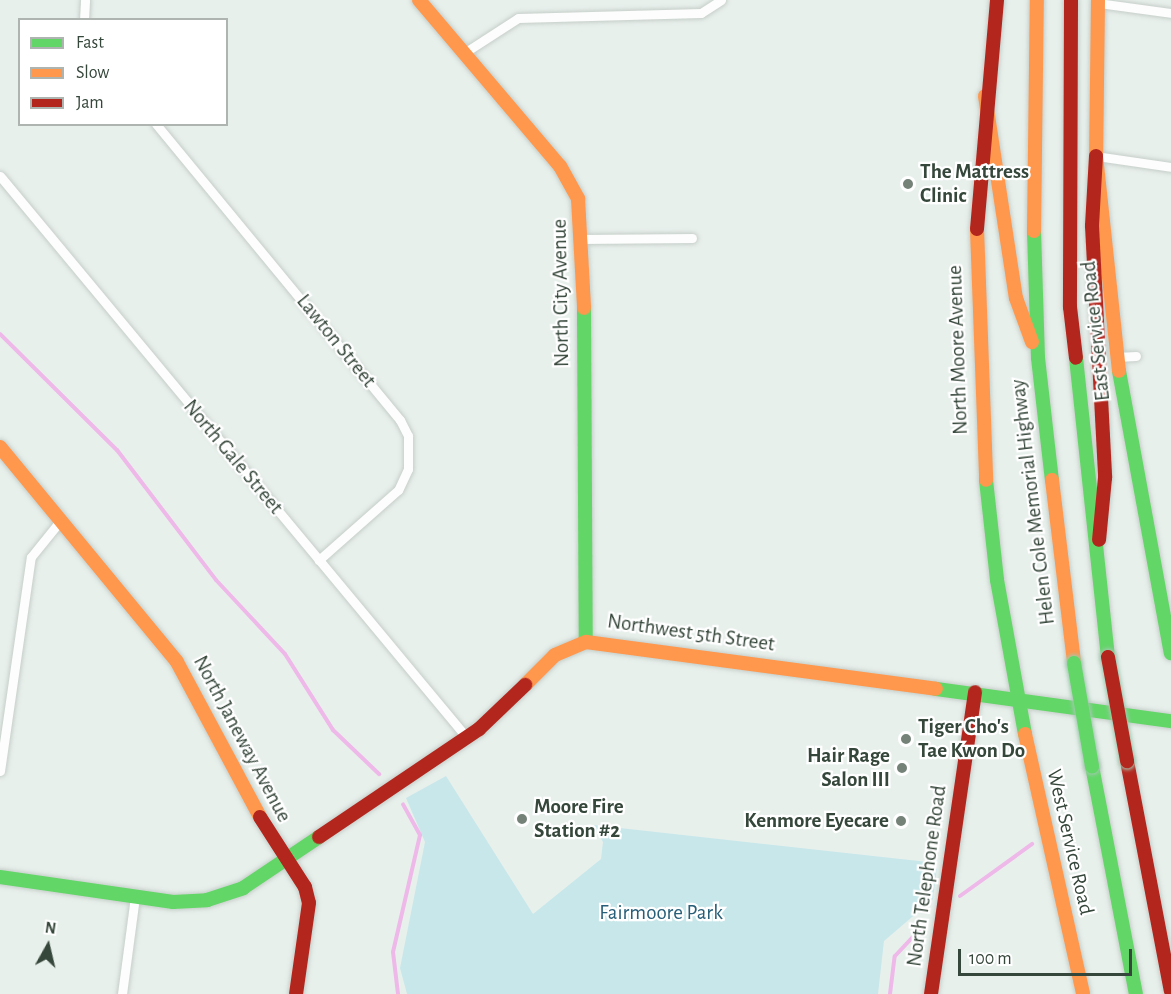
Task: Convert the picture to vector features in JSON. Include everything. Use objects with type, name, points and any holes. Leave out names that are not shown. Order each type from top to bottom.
[{"type":"main road","name":"North City Avenue","points":[[419,0],[564,173],[578,199],[584,239],[586,642]]},
{"type":"main road","name":"North Moore Avenue","points":[[997,0],[985,96],[976,226],[977,367],[991,529],[1019,698]]},
{"type":"main road","name":"Helen Cole Memorial Highway","points":[[1037,0],[1032,181],[1038,358],[1074,663],[1136,994]]},
{"type":"main road","points":[[1071,0],[1070,307],[1096,574],[1108,657],[1171,990]]},
{"type":"main road","name":"East Service Road","points":[[1098,2],[1096,156],[1116,357],[1171,653]]},
{"type":"main road","points":[[985,96],[1016,298],[1038,358]]},
{"type":"main road","points":[[1096,156],[1092,226],[1105,478],[1096,574]]},
{"type":"main road","name":"North Janeway Avenue","points":[[0,447],[177,662],[309,903],[296,994]]},
{"type":"main road","name":"Northwest 5th Street","points":[[0,877],[135,897],[207,900],[243,888],[467,738],[555,655],[586,642],[975,692],[1171,721]]},
{"type":"main road","name":"North Telephone Road","points":[[932,994],[975,692]]},
{"type":"main road","name":"West Service Road","points":[[1019,698],[1083,994]]},
{"type":"street","points":[[84,18],[85,0]]},
{"type":"street","points":[[464,53],[519,18],[701,13],[721,0]]},
{"type":"street","points":[[1098,2],[1171,13]]},
{"type":"street","name":"Lawton Street","points":[[158,126],[400,420],[408,436],[408,469],[398,490],[319,560]]},
{"type":"street","points":[[1096,156],[1171,167]]},
{"type":"street","name":"North Gale Street","points":[[0,177],[467,738]]},
{"type":"street","points":[[584,239],[692,238]]},
{"type":"street","points":[[1116,357],[1136,356]]},
{"type":"street","points":[[0,771],[31,557],[61,520]]},
{"type":"street","points":[[122,994],[135,897]]},
{"type":"green space","name":"Fairmoore Park","points":[[446,776],[533,914],[601,859],[603,842],[593,825],[928,862],[937,869],[933,899],[884,941],[878,994],[407,994],[400,968],[425,842],[406,798]]},
{"type":"waterway","points":[[0,334],[117,450],[216,580],[285,654],[333,730],[379,774]]},
{"type":"waterway","points":[[398,994],[393,952],[420,835],[403,804]]},
{"type":"waterway","points":[[960,896],[1032,844]]},
{"type":"waterway","points":[[890,994],[895,956],[925,924]]},
{"type":"traffic: fast","points":[[1034,231],[1038,358],[1052,480]]},
{"type":"traffic: fast","points":[[584,308],[586,642]]},
{"type":"traffic: fast","points":[[1076,358],[1108,657]]},
{"type":"traffic: fast","points":[[1119,371],[1171,653]]},
{"type":"traffic: fast","points":[[986,480],[997,580],[1025,734]]},
{"type":"traffic: fast","points":[[1074,663],[1092,766]]},
{"type":"traffic: fast","points":[[936,689],[1171,721]]},
{"type":"traffic: fast","points":[[1092,766],[1136,994]]},
{"type":"traffic: fast","points":[[0,877],[173,902],[207,900],[243,888],[319,837]]},
{"type":"traffic: slow","points":[[419,0],[560,166],[578,199],[584,308]]},
{"type":"traffic: slow","points":[[1034,231],[1037,0]]},
{"type":"traffic: slow","points":[[1098,0],[1096,156],[1119,371]]},
{"type":"traffic: slow","points":[[985,96],[1016,298],[1032,342]]},
{"type":"traffic: slow","points":[[977,229],[986,480]]},
{"type":"traffic: slow","points":[[0,447],[177,662],[260,817]]},
{"type":"traffic: slow","points":[[1052,480],[1074,663]]},
{"type":"traffic: slow","points":[[525,685],[555,655],[586,642],[936,689]]},
{"type":"traffic: slow","points":[[1025,734],[1083,994]]},
{"type":"traffic: jam","points":[[977,229],[997,0]]},
{"type":"traffic: jam","points":[[1071,0],[1070,307],[1076,358]]},
{"type":"traffic: jam","points":[[1096,156],[1092,226],[1105,478],[1099,540]]},
{"type":"traffic: jam","points":[[1108,657],[1127,761]]},
{"type":"traffic: jam","points":[[319,837],[479,729],[525,685]]},
{"type":"traffic: jam","points":[[931,994],[975,692]]},
{"type":"traffic: jam","points":[[1127,761],[1171,991]]},
{"type":"traffic: jam","points":[[260,817],[305,887],[309,903],[296,994]]},
{"type":"place","name":"The Mattress Clinic","points":[[908,184]]},
{"type":"place","name":"Tiger Cho's Tae Kwon Do","points":[[906,739]]},
{"type":"place","name":"Hair Rage Salon III","points":[[902,768]]},
{"type":"place","name":"Moore Fire Station #2","points":[[522,819]]},
{"type":"place","name":"Kenmore Eyecare","points":[[901,821]]}]
